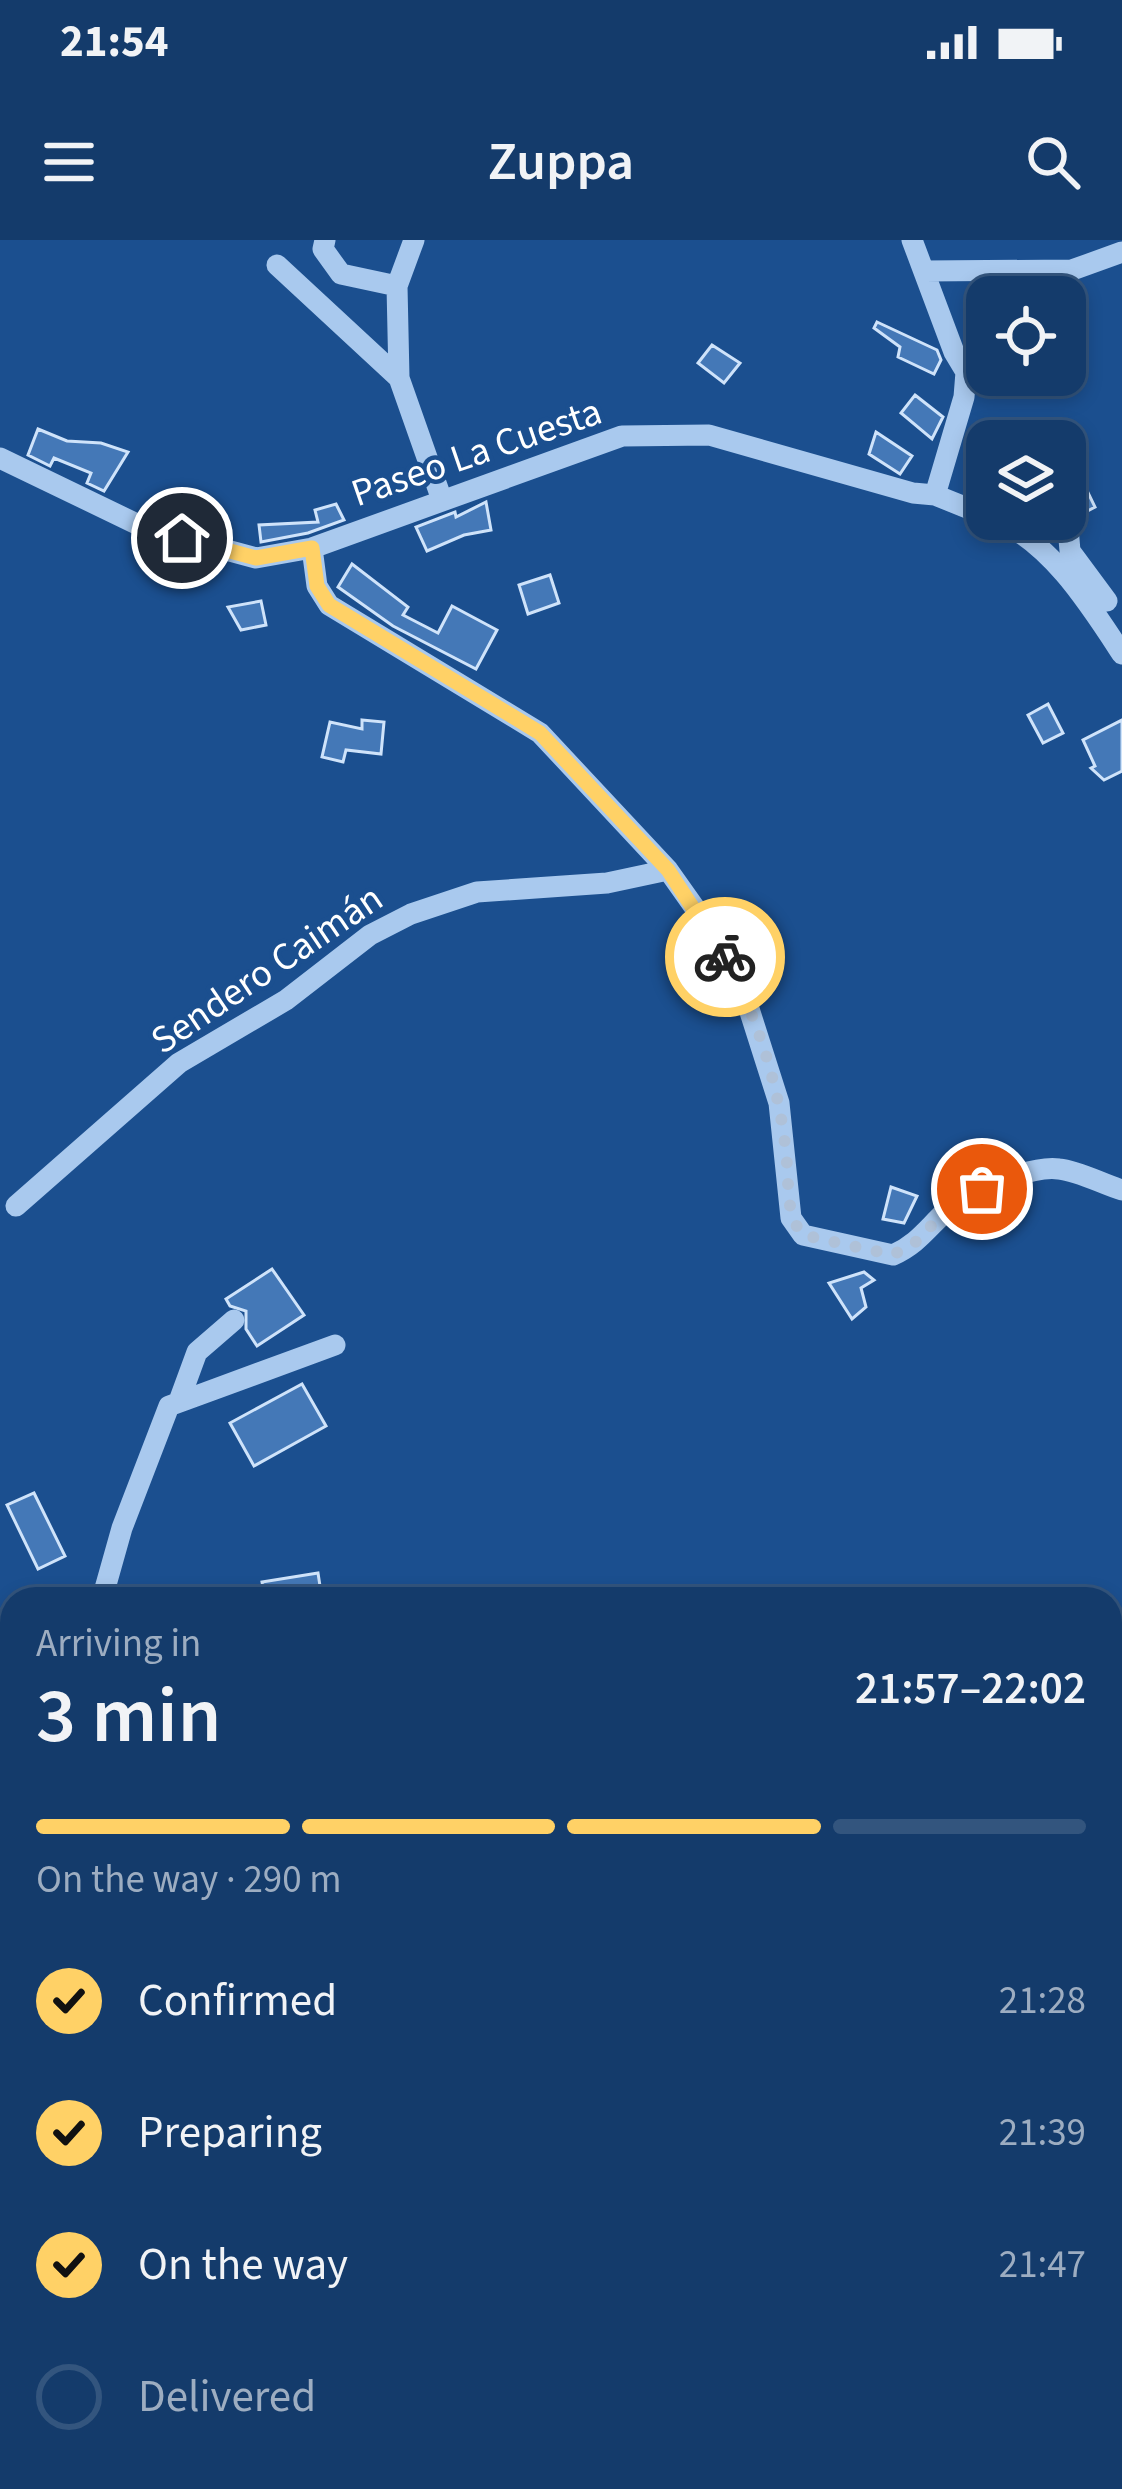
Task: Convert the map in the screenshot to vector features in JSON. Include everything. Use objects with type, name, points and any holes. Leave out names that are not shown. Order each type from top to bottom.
[{"type":"street","points":[[325,240],[322,249],[341,274],[398,286]]},
{"type":"street","points":[[414,240],[398,286],[399,377],[442,500]]},
{"type":"street","points":[[912,240],[966,372],[958,419],[935,495]]},
{"type":"street","points":[[925,271],[1072,270],[1122,252]]},
{"type":"street","points":[[277,265],[399,377]]},
{"type":"street","name":"Paseo La Cuesta","points":[[0,458],[145,528],[256,558],[312,548],[622,436],[709,435],[913,493],[935,495],[966,508]]},
{"type":"street","name":"Paseo La Cuesta","points":[[1030,540],[1067,578],[1110,604],[1122,654]]},
{"type":"street","points":[[1069,540],[1070,551],[1110,604]]},
{"type":"street","points":[[312,548],[317,586],[329,605],[540,733],[668,870],[714,935],[743,991],[779,1103],[791,1218],[803,1235],[893,1255],[917,1241],[947,1209],[982,1189],[1028,1173],[1057,1168],[1122,1190]]},
{"type":"street","name":"Sendero Caimán","points":[[16,1206],[178,1064],[286,1000],[370,935],[411,914],[477,892],[607,884],[668,870]]},
{"type":"street","points":[[179,1401],[197,1352],[234,1320]]},
{"type":"street","points":[[106,1587],[169,1406],[334,1345]]},
{"type":"building","points":[[877,322],[937,350],[941,360],[934,374],[898,357],[900,347],[874,328]]},
{"type":"building","points":[[712,345],[740,363],[724,383],[698,363]]},
{"type":"building","points":[[915,395],[943,417],[932,439],[901,413]]},
{"type":"building","points":[[38,429],[67,441],[101,443],[128,452],[104,491],[87,483],[91,473],[54,458],[50,466],[28,455]]},
{"type":"building","points":[[876,432],[912,456],[900,474],[869,454]]},
{"type":"building","points":[[1086,488],[1095,507],[1086,512]]},
{"type":"building","points":[[486,502],[491,530],[464,535],[427,551],[416,527],[455,512],[456,517]]},
{"type":"building","points":[[336,504],[344,520],[261,542],[259,525],[318,522],[315,510]]},
{"type":"building","points":[[352,564],[408,607],[403,615],[438,633],[452,606],[497,630],[476,669],[393,626],[338,587]]},
{"type":"building","points":[[550,575],[559,603],[528,614],[519,585]]},
{"type":"building","points":[[261,601],[266,625],[241,630],[228,607]]},
{"type":"building","points":[[1048,704],[1063,733],[1043,743],[1028,715]]},
{"type":"building","points":[[362,720],[384,722],[381,754],[346,750],[343,762],[322,757],[330,722],[362,729]]},
{"type":"building","points":[[1122,720],[1122,771],[1104,780],[1091,768],[1095,766],[1083,740]]},
{"type":"building","points":[[891,1187],[917,1196],[904,1223],[883,1219]]},
{"type":"building","points":[[272,1269],[304,1315],[257,1346],[246,1329],[246,1311],[230,1306],[226,1299]]},
{"type":"building","points":[[864,1272],[874,1280],[861,1288],[866,1307],[852,1319],[829,1283]]},
{"type":"building","points":[[302,1384],[326,1426],[254,1466],[230,1423]]},
{"type":"building","points":[[34,1493],[65,1556],[38,1569],[7,1505]]},
{"type":"building","points":[[318,1573],[320,1587],[263,1587],[262,1582]]},
{"type":"way so far","points":[[725,957],[764,1049],[779,1103],[791,1218],[803,1235],[893,1255],[917,1241],[947,1209],[982,1189]]},
{"type":"route","points":[[182,538],[256,558],[312,548],[317,586],[329,605],[540,733],[668,870],[725,957]]}]
